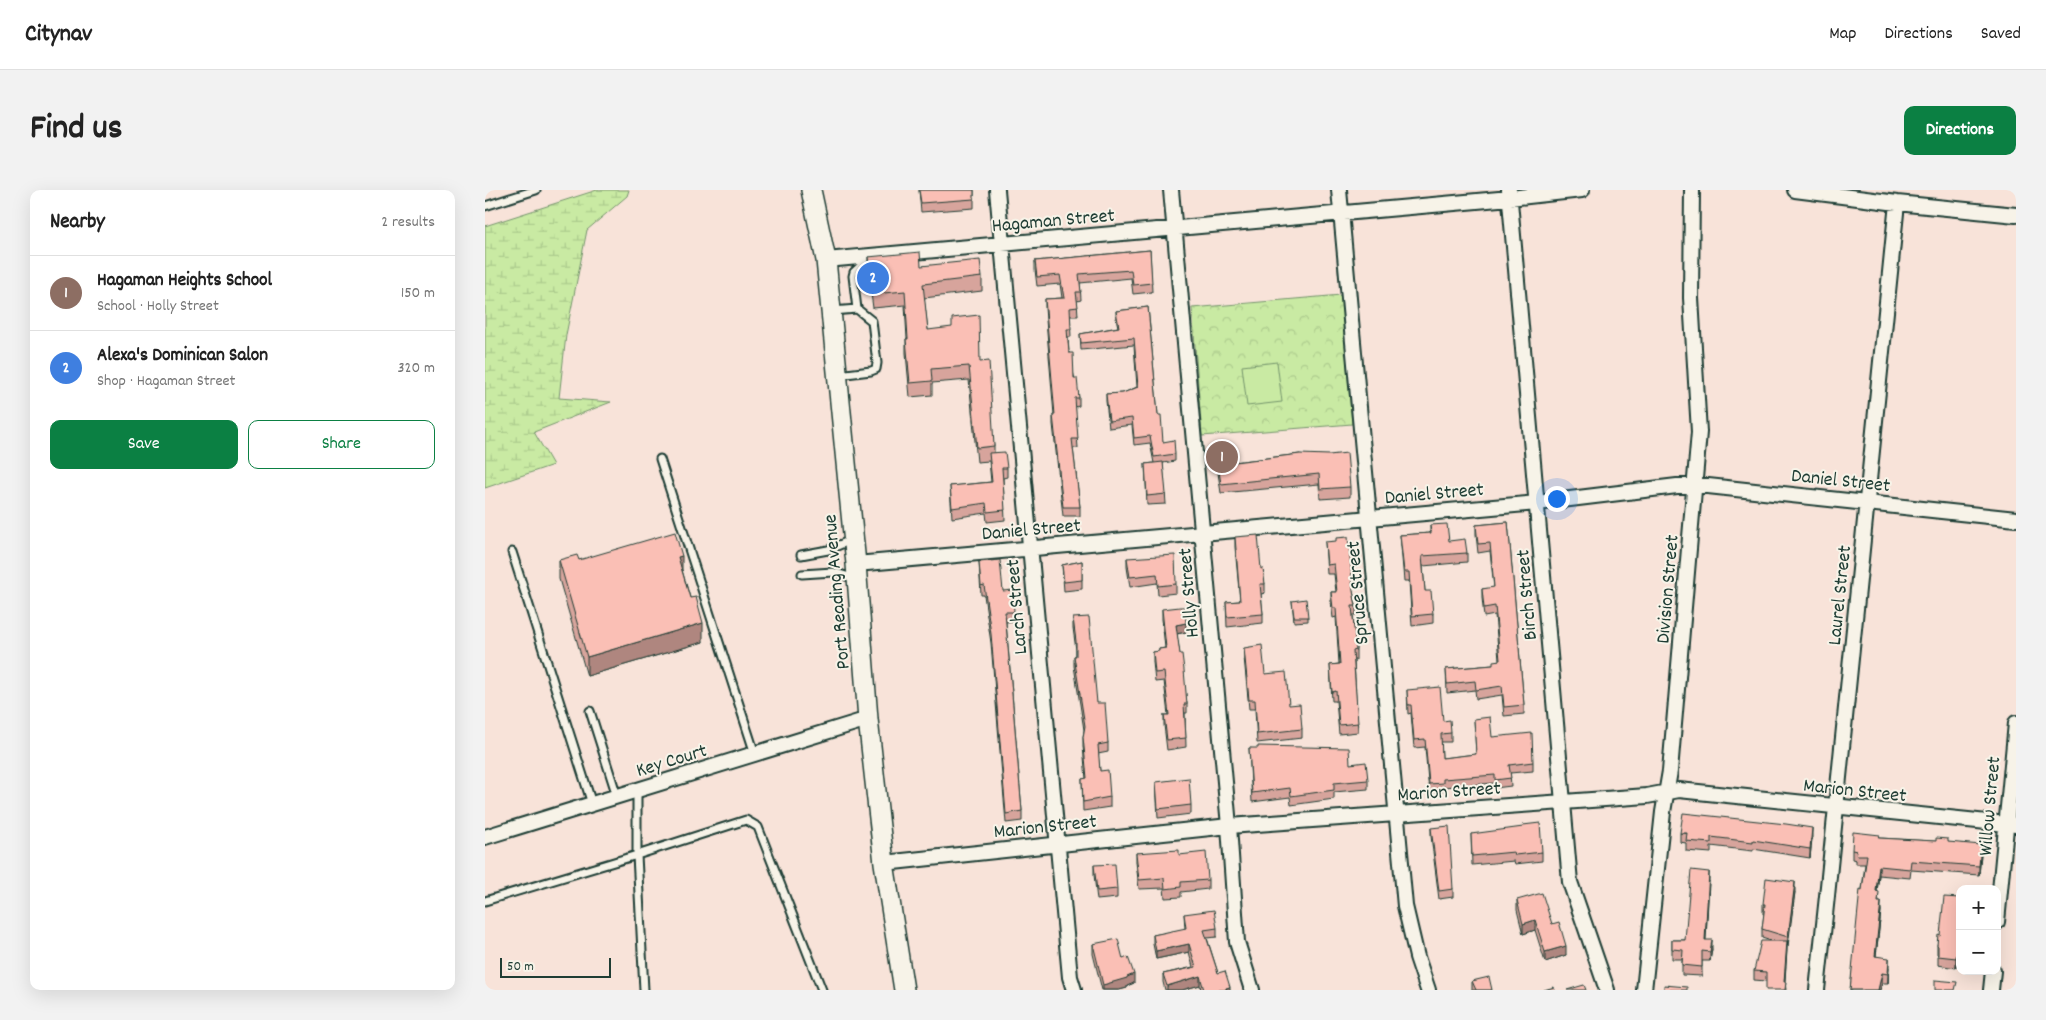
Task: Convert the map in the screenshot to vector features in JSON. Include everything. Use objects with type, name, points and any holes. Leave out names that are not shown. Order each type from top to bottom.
[{"type":"street","name":"Port Reading Avenue","points":[[811,190],[826,260],[868,719],[884,863],[903,990]]},
{"type":"street","name":"Larch Street","points":[[997,190],[1057,844],[1070,977],[1074,990]]},
{"type":"street","name":"Holly Street","points":[[1171,190],[1229,826],[1237,942],[1252,990]]},
{"type":"street","name":"Spruce Street","points":[[1339,190],[1405,906],[1417,956],[1428,990]]},
{"type":"street","name":"Hagaman Street","points":[[826,260],[1341,214],[1509,194],[1582,190]]},
{"type":"street","name":"Division Street","points":[[1644,990],[1669,771],[1699,432],[1691,298],[1692,190]]},
{"type":"street","points":[[1795,190],[2016,215]]},
{"type":"street","name":"Birch Street","points":[[1509,194],[1570,882],[1607,990]]},
{"type":"street","name":"Laurel Street","points":[[1817,990],[1869,502],[1897,203]]},
{"type":"street","name":"Daniel Street","points":[[856,572],[1030,548],[1537,503],[1677,486],[1708,486],[2016,519]]},
{"type":"street","name":"Key Court","points":[[485,837],[868,719]]},
{"type":"street","name":"Willow Street","points":[[2001,894],[2011,825],[2016,723]]},
{"type":"street","name":"Marion Street","points":[[884,863],[1229,826],[1563,802],[1666,793],[1679,790],[2011,825]]},
{"type":"street","points":[[1991,990],[1993,975]]},
{"type":"lane","points":[[485,206],[536,190]]},
{"type":"lane","points":[[857,309],[853,276],[854,272],[864,262],[863,256]]},
{"type":"lane","points":[[831,311],[857,309],[872,321],[877,364],[871,372],[837,375]]},
{"type":"lane","points":[[660,459],[755,754]]},
{"type":"lane","points":[[801,555],[829,550],[853,539]]},
{"type":"lane","points":[[512,552],[593,804]]},
{"type":"lane","points":[[802,574],[856,572]]},
{"type":"lane","points":[[590,711],[617,796]]},
{"type":"lane","points":[[637,790],[637,856],[644,990]]},
{"type":"lane","points":[[485,901],[637,856],[746,820],[758,827],[822,990]]},
{"type":"green space","points":[[597,190],[629,190],[627,196],[587,230],[566,335],[559,398],[611,402],[534,432],[553,465],[485,488],[485,226]]},
{"type":"green space","points":[[1341,295],[1352,424],[1202,436],[1192,308]]},
{"type":"green space","points":[[1277,362],[1282,402],[1247,406],[1242,366]]},
{"type":"building","points":[[919,190],[974,190],[974,199],[921,203]]},
{"type":"building","points":[[1150,250],[1152,283],[1133,285],[1131,270],[1079,274],[1081,292],[1076,292],[1078,307],[1070,308],[1071,329],[1067,329],[1069,353],[1073,353],[1074,378],[1077,378],[1079,398],[1075,398],[1078,439],[1072,439],[1080,507],[1063,507],[1053,415],[1055,415],[1045,299],[1064,298],[1060,275],[1037,277],[1035,261]]},
{"type":"building","points":[[920,252],[921,266],[980,260],[982,277],[923,284],[928,330],[952,327],[952,318],[979,315],[980,362],[989,361],[994,446],[977,448],[969,366],[931,369],[932,381],[910,383],[906,339],[908,339],[905,291],[873,294],[868,257]]},
{"type":"building","points":[[1148,307],[1158,415],[1161,415],[1163,442],[1174,440],[1175,454],[1154,457],[1150,436],[1134,438],[1132,418],[1109,421],[1106,394],[1123,393],[1138,387],[1134,338],[1081,343],[1080,334],[1119,327],[1116,311]]},
{"type":"building","points":[[1005,452],[1007,468],[1002,468],[1005,510],[987,512],[986,503],[952,508],[950,486],[992,482],[989,453]]},
{"type":"building","points":[[1347,453],[1350,487],[1320,489],[1319,474],[1221,484],[1218,464],[1300,454],[1329,455]]},
{"type":"building","points":[[1163,462],[1166,494],[1147,496],[1145,464]]},
{"type":"building","points":[[1508,522],[1524,705],[1504,707],[1502,686],[1476,690],[1475,681],[1447,684],[1446,669],[1493,665],[1493,661],[1500,660],[1495,606],[1484,608],[1482,589],[1494,587],[1490,543],[1478,544],[1476,525]]},
{"type":"building","points":[[1447,524],[1449,541],[1465,539],[1467,553],[1422,556],[1425,591],[1431,591],[1433,614],[1412,616],[1409,572],[1404,572],[1400,535],[1431,533],[1430,525]]},
{"type":"building","points":[[675,532],[682,556],[678,557],[690,598],[696,597],[703,623],[587,657],[559,560],[577,555],[579,560]]},
{"type":"building","points":[[1258,535],[1261,569],[1263,568],[1265,584],[1260,584],[1263,614],[1227,617],[1226,602],[1240,601],[1235,537]]},
{"type":"building","points":[[1348,537],[1356,606],[1352,606],[1356,650],[1353,651],[1358,723],[1339,725],[1336,691],[1332,692],[1330,665],[1340,664],[1336,608],[1333,608],[1331,592],[1337,592],[1334,564],[1327,565],[1325,542],[1336,541],[1336,538]]},
{"type":"building","points":[[1175,555],[1176,584],[1158,586],[1157,574],[1130,577],[1127,558]]},
{"type":"building","points":[[1000,560],[1003,591],[1013,590],[1014,612],[1005,612],[1022,811],[1006,814],[991,634],[984,585],[981,586],[979,562]]},
{"type":"building","points":[[1082,561],[1082,580],[1064,582],[1062,565]]},
{"type":"building","points":[[1306,599],[1308,617],[1294,617],[1292,601]]},
{"type":"building","points":[[1185,607],[1186,623],[1176,625],[1184,670],[1187,704],[1184,704],[1186,738],[1167,740],[1164,715],[1169,715],[1164,672],[1155,673],[1153,652],[1166,648],[1162,609]]},
{"type":"building","points":[[1089,617],[1097,703],[1105,703],[1108,743],[1098,745],[1100,771],[1108,770],[1110,797],[1083,802],[1082,779],[1087,778],[1083,737],[1085,726],[1074,656],[1076,656],[1076,641],[1073,618]]},
{"type":"building","points":[[1262,645],[1265,674],[1286,672],[1289,705],[1300,704],[1302,729],[1257,734],[1255,700],[1249,700],[1244,648]]},
{"type":"building","points":[[1440,687],[1443,721],[1450,720],[1451,733],[1441,734],[1442,758],[1476,754],[1474,719],[1490,717],[1492,737],[1532,733],[1533,762],[1509,765],[1511,778],[1495,780],[1495,775],[1443,779],[1443,783],[1429,784],[1425,739],[1414,740],[1411,705],[1408,705],[1407,690]]},
{"type":"building","points":[[1258,746],[1349,748],[1350,764],[1366,762],[1368,780],[1334,783],[1334,790],[1291,796],[1290,788],[1252,793],[1249,748],[1258,748]]},
{"type":"building","points":[[1189,778],[1191,805],[1158,809],[1156,782]]},
{"type":"building","points":[[1683,813],[1812,828],[1810,849],[1753,840],[1753,842],[1711,837],[1711,843],[1686,841],[1687,833],[1680,833]]},
{"type":"building","points":[[1540,823],[1542,852],[1515,855],[1514,852],[1472,856],[1471,834]]},
{"type":"building","points":[[1449,826],[1453,889],[1439,891],[1431,828]]},
{"type":"building","points":[[1853,832],[1880,835],[1879,838],[1936,841],[1936,838],[1948,839],[1948,842],[1981,845],[1979,866],[1911,861],[1910,869],[1879,866],[1876,891],[1879,892],[1878,902],[1881,902],[1875,956],[1889,958],[1888,974],[1882,973],[1878,990],[1850,990],[1860,889],[1862,890],[1867,855],[1856,855],[1857,851],[1852,850]]},
{"type":"building","points":[[1179,850],[1179,855],[1206,852],[1208,880],[1181,882],[1181,887],[1165,889],[1164,878],[1139,880],[1136,853]]},
{"type":"building","points":[[1115,864],[1117,889],[1097,891],[1094,865]]},
{"type":"building","points":[[1691,870],[1709,872],[1705,940],[1712,940],[1710,952],[1702,951],[1702,967],[1682,965],[1683,950],[1672,949],[1672,940],[1685,940]]},
{"type":"building","points":[[1766,878],[1795,882],[1788,937],[1762,929]]},
{"type":"building","points":[[1542,893],[1552,924],[1559,922],[1566,946],[1545,952],[1535,920],[1523,924],[1517,900]]},
{"type":"building","points":[[1944,897],[1956,898],[1956,958],[1938,956],[1938,934],[1940,935]]},
{"type":"building","points":[[1214,910],[1217,928],[1204,930],[1218,973],[1225,971],[1230,987],[1226,988],[1226,990],[1204,990],[1200,976],[1167,986],[1163,974],[1196,967],[1189,944],[1156,951],[1153,935],[1186,928],[1184,914]]},
{"type":"building","points":[[1118,939],[1123,959],[1128,957],[1134,974],[1103,985],[1093,944]]},
{"type":"building","points":[[1761,941],[1787,941],[1785,990],[1766,990],[1766,972],[1754,971]]},
{"type":"building","points":[[1489,977],[1492,990],[1476,990],[1472,981]]},
{"type":"building","points":[[1935,980],[1957,982],[1955,990],[1935,990]]},
{"type":"building","points":[[1584,985],[1586,990],[1567,990]]},
{"type":"building","points":[[1664,985],[1687,987],[1687,990],[1664,990]]},
{"type":"building","points":[[1554,987],[1555,990],[1544,990]]},
{"type":"place","name":"Alexa's Dominican Salon","points":[[873,278]]},
{"type":"place","name":"Hagaman Heights School","points":[[1222,457]]}]
